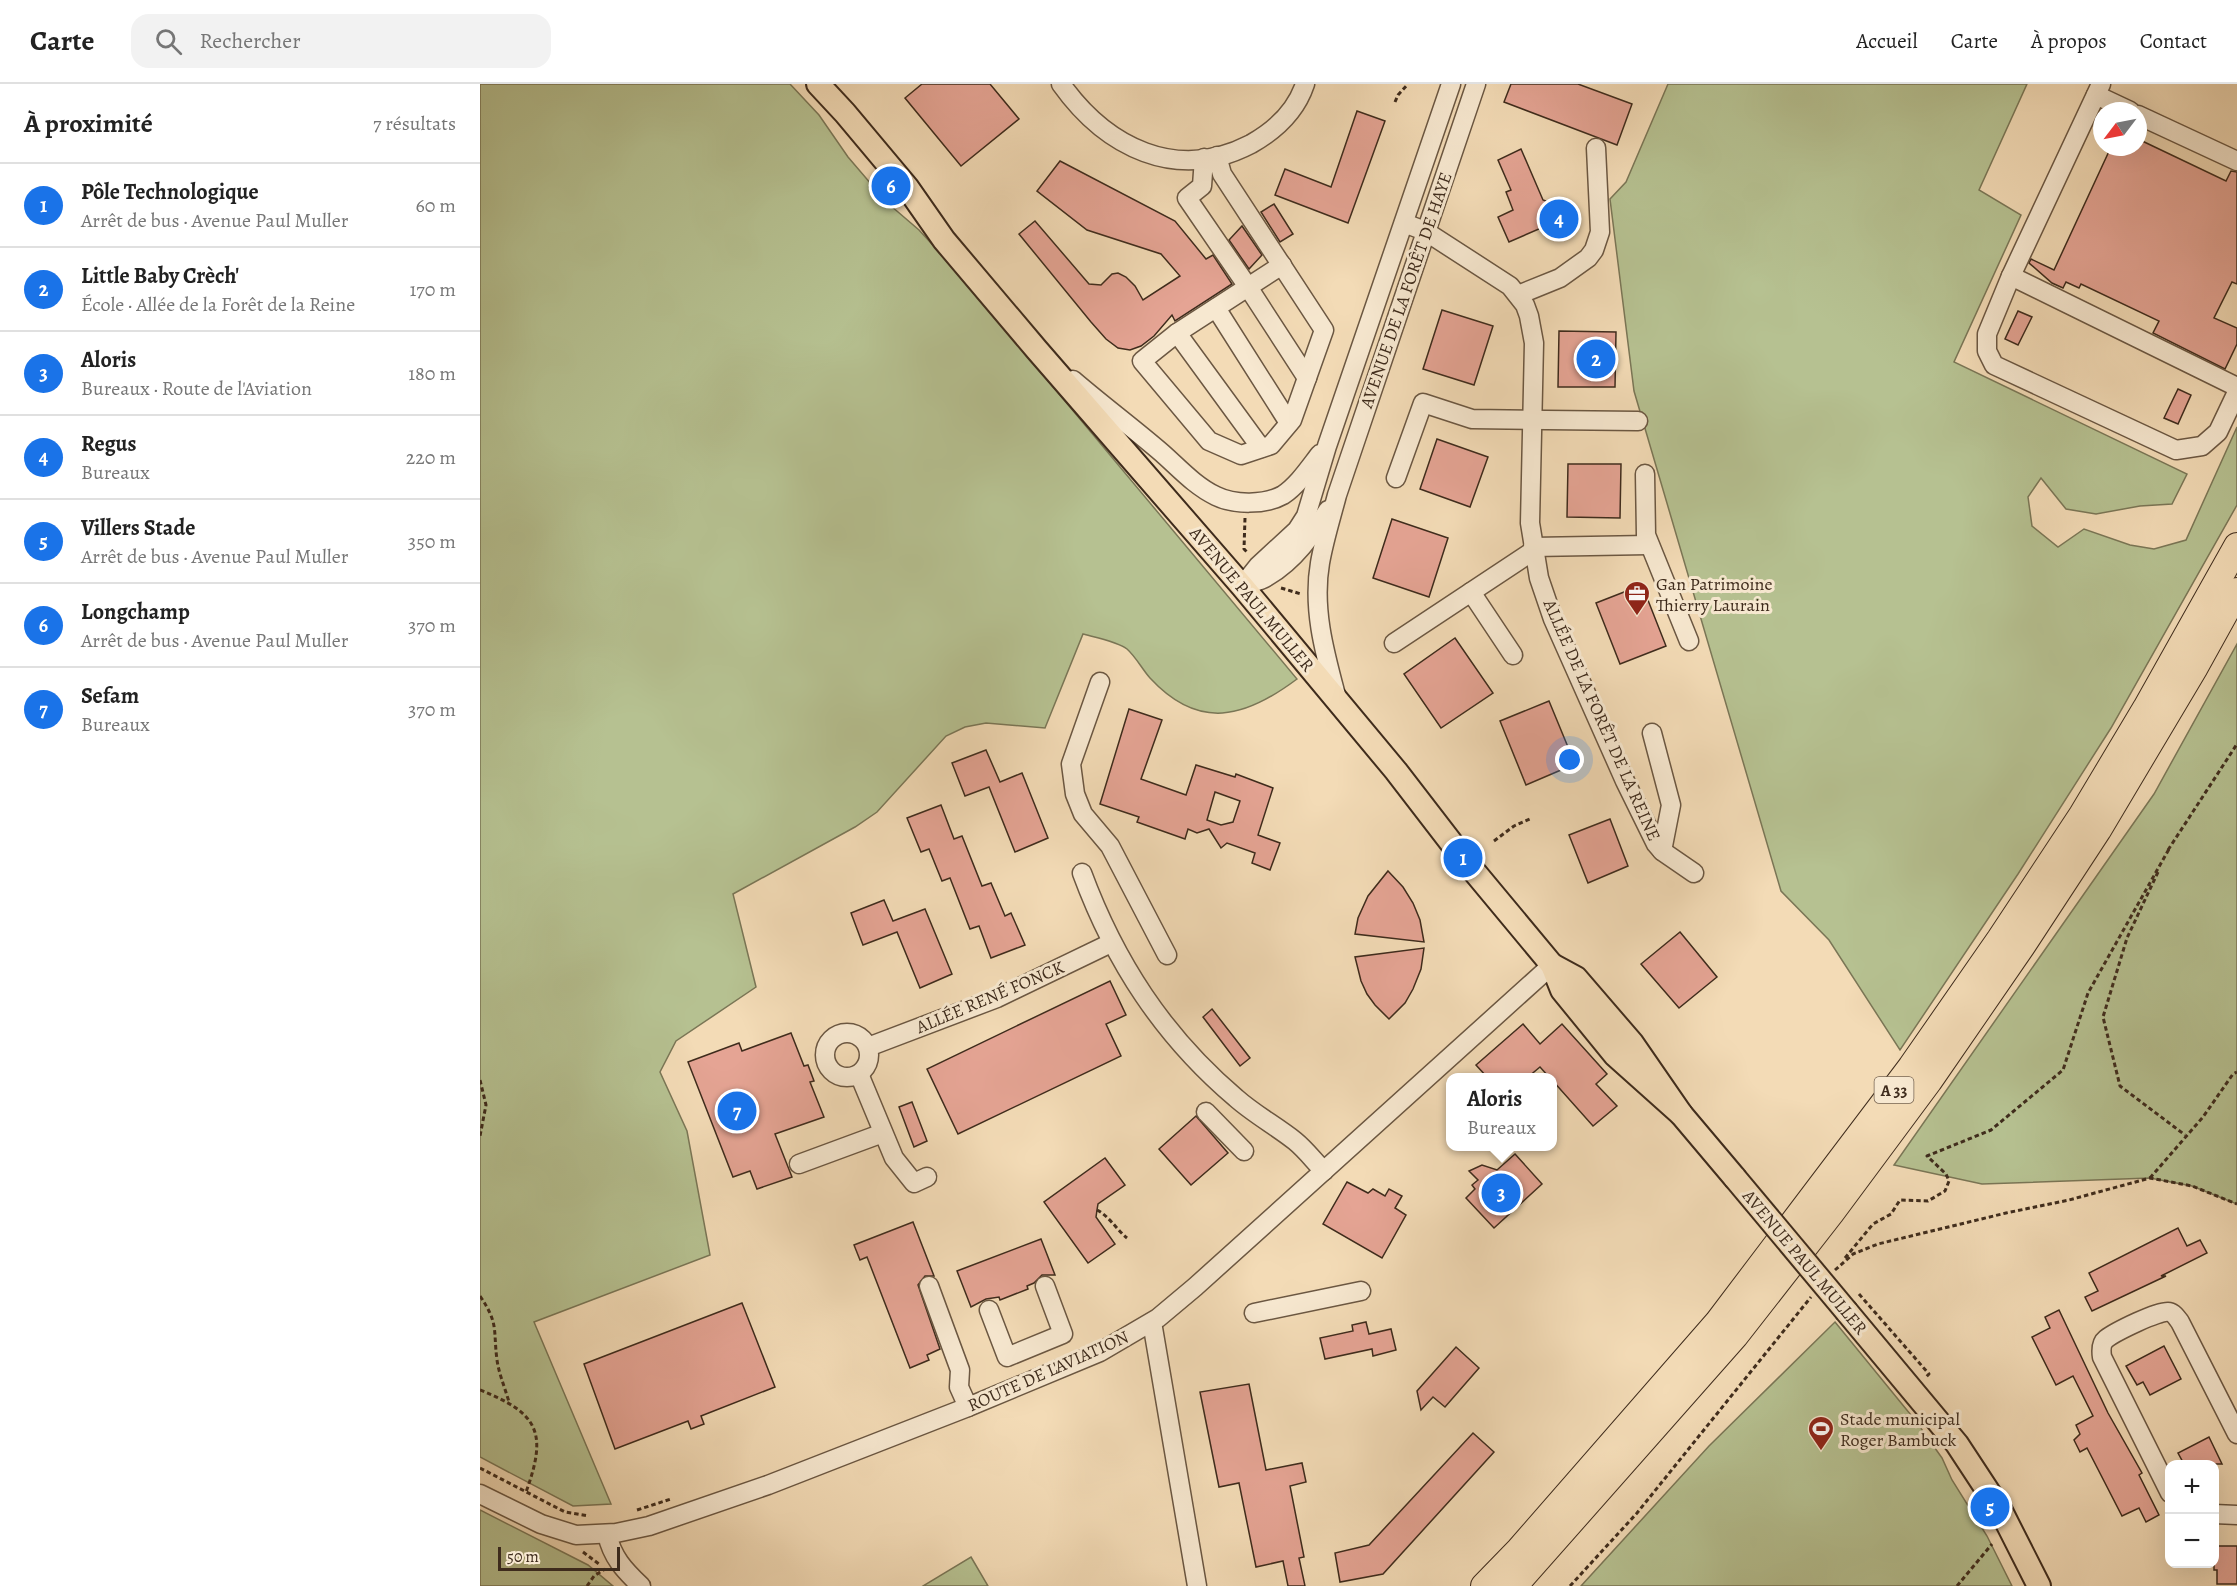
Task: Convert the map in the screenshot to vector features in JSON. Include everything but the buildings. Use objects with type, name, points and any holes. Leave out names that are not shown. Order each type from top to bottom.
[{"type":"highway","name":"A 33","points":[[1484,1586],[1519,1550],[1718,1322],[1911,1067],[2082,815],[2146,708],[2237,546]]},
{"type":"highway","name":"A 33","points":[[1514,1586],[1735,1336],[1831,1213],[1929,1081],[2098,830],[2195,667],[2237,591]]},
{"type":"main road","name":"AVENUE PAUL MULLER","points":[[802,84],[898,194],[944,240]]},
{"type":"main road","name":"AVENUE PAUL MULLER","points":[[818,84],[846,113],[907,187],[944,240],[1036,350],[1242,586],[1337,701],[1552,965],[1562,990],[1615,1055],[1681,1114],[1928,1411],[2016,1543],[2039,1586]]},
{"type":"street","points":[[1061,84],[1085,114],[1121,143],[1157,157],[1178,159],[1210,157],[1238,150],[1277,127],[1299,99],[1305,84]]},
{"type":"street","name":"AVENUE DE LA FORÊT DE HAYE","points":[[1242,586],[1258,566],[1297,530],[1306,516],[1327,446],[1451,84]]},
{"type":"street","name":"AVENUE DE LA FORÊT DE HAYE","points":[[1337,701],[1322,641],[1317,599],[1320,563],[1337,495],[1476,84]]},
{"type":"street","points":[[2011,276],[2237,390],[2218,432],[2202,446],[2176,450],[1994,364],[1987,351],[1987,334],[2011,276],[2098,89],[2117,102]]},
{"type":"street","points":[[2147,119],[2237,161]]},
{"type":"street","points":[[1518,295],[1560,278],[1588,258],[1594,250],[1600,232],[1596,148]]},
{"type":"street","points":[[1210,157],[1282,265],[1324,330],[1289,423],[1271,445],[1241,455],[1209,441],[1142,361],[1177,333],[1282,265]]},
{"type":"street","points":[[1202,186],[1210,157]]},
{"type":"street","points":[[1222,174],[1187,198],[1307,378]]},
{"type":"street","name":"ALLÉE DE LA FORÊT DE LA REINE","points":[[1404,223],[1425,231],[1510,286],[1518,295],[1529,316],[1534,343],[1530,523],[1539,578],[1553,619],[1625,782],[1656,844],[1662,851],[1694,873]]},
{"type":"street","points":[[1216,308],[1289,423]]},
{"type":"street","points":[[1177,333],[1261,448]]},
{"type":"street","name":"AVENUE DE LA FORÊT DE HAYE","points":[[1036,350],[1197,484],[1217,496],[1232,501],[1255,502],[1283,495],[1299,480],[1327,446]]},
{"type":"street","points":[[1396,478],[1423,403],[1472,418],[1638,421]]},
{"type":"street","points":[[1645,474],[1648,544],[1689,641]]},
{"type":"street","name":"AVENUE DE LA FORÊT DE HAYE","points":[[1242,586],[1267,577],[1296,554],[1310,539],[1337,495]]},
{"type":"street","points":[[1394,643],[1533,549],[1648,544]]},
{"type":"street","points":[[1471,592],[1513,655]]},
{"type":"street","points":[[1100,682],[1071,764],[1075,794],[1083,814],[1110,846],[1167,955]]},
{"type":"street","points":[[1652,733],[1671,805],[1662,851]]},
{"type":"street","points":[[1083,873],[1111,943],[1129,974],[1165,1026],[1201,1066],[1237,1099],[1297,1143],[1324,1171]]},
{"type":"street","name":"ALLÉE RENÉ FONCK","points":[[868,1047],[997,998],[1111,943]]},
{"type":"street","name":"ROUTE DE L'AVIATION","points":[[480,1494],[516,1513],[560,1531],[576,1534],[607,1534],[649,1526],[768,1485],[968,1407],[1113,1346],[1152,1322],[1195,1287],[1552,965]]},
{"type":"street","points":[[842,1033],[859,1036],[868,1047],[869,1057],[866,1066],[859,1074],[849,1077],[840,1076],[831,1070],[826,1062],[825,1052],[829,1043],[835,1036],[842,1033]]},
{"type":"street","points":[[859,1074],[894,1158],[914,1183],[927,1177]]},
{"type":"street","points":[[1237,1099],[1211,1117],[1244,1151]]},
{"type":"street","points":[[799,1164],[883,1132]]},
{"type":"street","points":[[929,1286],[960,1370],[958,1387],[968,1407]]},
{"type":"street","points":[[989,1310],[1007,1357],[1063,1335],[1045,1286]]},
{"type":"street","points":[[1254,1313],[1361,1291]]},
{"type":"street","points":[[2165,1485],[2102,1357],[2101,1347],[2106,1339],[2154,1315],[2163,1312],[2173,1314],[2180,1322],[2237,1434]]},
{"type":"street","points":[[1152,1322],[1197,1586]]},
{"type":"street","points":[[1033,1347],[1044,1376]]},
{"type":"street","points":[[2219,1514],[2237,1515]]},
{"type":"street","points":[[607,1534],[616,1560],[641,1586]]},
{"type":"path","points":[[1395,102],[1408,84]]},
{"type":"path","points":[[1245,508],[1244,549],[1252,558]]},
{"type":"path","points":[[1275,586],[1302,594]]},
{"type":"path","points":[[1831,1274],[1873,1224],[1891,1214],[1900,1200],[1928,1201],[1945,1191],[1949,1181],[1946,1174],[1927,1156],[1991,1130],[2063,1070],[2088,993],[2169,849],[2237,744]]},
{"type":"path","points":[[1494,841],[1514,826],[1530,819]]},
{"type":"path","points":[[2169,849],[2127,938],[2103,1017],[2120,1086],[2185,1135]]},
{"type":"path","points":[[2150,1178],[2203,1116],[2233,1074],[2237,1072]]},
{"type":"path","points":[[480,1080],[486,1105],[480,1136]]},
{"type":"path","points":[[480,1095],[484,1091]]},
{"type":"path","points":[[1840,1264],[1853,1254],[1878,1244],[2068,1200],[2150,1178],[2192,1186],[2237,1204]]},
{"type":"path","points":[[1096,1210],[1104,1214],[1127,1238]]},
{"type":"path","points":[[480,1296],[495,1326],[497,1361],[509,1402]]},
{"type":"path","points":[[1570,1586],[1637,1513],[1812,1296]]},
{"type":"path","points":[[480,1390],[509,1402],[526,1416],[536,1437],[538,1450],[536,1466],[526,1492]]},
{"type":"path","points":[[480,1468],[564,1512],[596,1516]]},
{"type":"path","points":[[629,1512],[664,1501]]},
{"type":"path","points":[[1957,1586],[1992,1544]]},
{"type":"path","points":[[587,1586],[594,1576],[605,1569]]},
{"type":"green space","points":[[480,84],[790,84],[819,115],[848,157],[872,185],[869,187],[882,202],[884,200],[919,230],[953,267],[1297,679],[1259,703],[1241,710],[1222,713],[1204,712],[1186,706],[1168,695],[1123,646],[1083,634],[1045,728],[986,723],[965,727],[946,736],[877,812],[855,827],[733,894],[756,987],[676,1041],[660,1072],[687,1131],[710,1255],[534,1322],[611,1504],[573,1506],[480,1457]]},
{"type":"green space","points":[[1668,84],[2027,84],[1979,190],[2021,215],[1954,362],[2187,474],[2172,504],[2140,506],[2096,514],[2066,509],[2041,478],[2028,497],[2032,526],[2058,547],[2084,529],[2130,545],[2154,549],[2186,540],[2237,427],[2237,505],[2111,728],[2018,874],[1900,1050],[1829,940],[1781,891],[1634,391],[1610,199],[1626,182]]},
{"type":"green space","points":[[2237,644],[2237,1204],[2192,1186],[2150,1178],[1982,1184],[1894,1165],[2154,794]]},
{"type":"green space","name":"Stade municipal Roger Bambuck","points":[[1835,1322],[1915,1420],[1942,1458],[1952,1480],[1987,1536],[2012,1586],[1581,1586],[1709,1446]]},
{"type":"green space","points":[[480,1510],[588,1565],[613,1586],[480,1586]]},
{"type":"green space","points":[[971,1557],[988,1586],[923,1586]]},
{"type":"place","name":"Longchamp","points":[[891,186]]},
{"type":"place","name":"Regus","points":[[1559,219]]},
{"type":"place","name":"Little Baby Crèch'","points":[[1596,359]]},
{"type":"place","name":"Gan Patrimoine Thierry Laurain","points":[[1637,617]]},
{"type":"place","name":"Pôle Technologique","points":[[1463,858]]},
{"type":"place","name":"Sefam","points":[[737,1111]]},
{"type":"place","name":"Aloris","points":[[1501,1193]]},
{"type":"place","name":"Stade municipal Roger Bambuck","points":[[1821,1452]]},
{"type":"place","name":"Villers Stade","points":[[1990,1507]]}]
